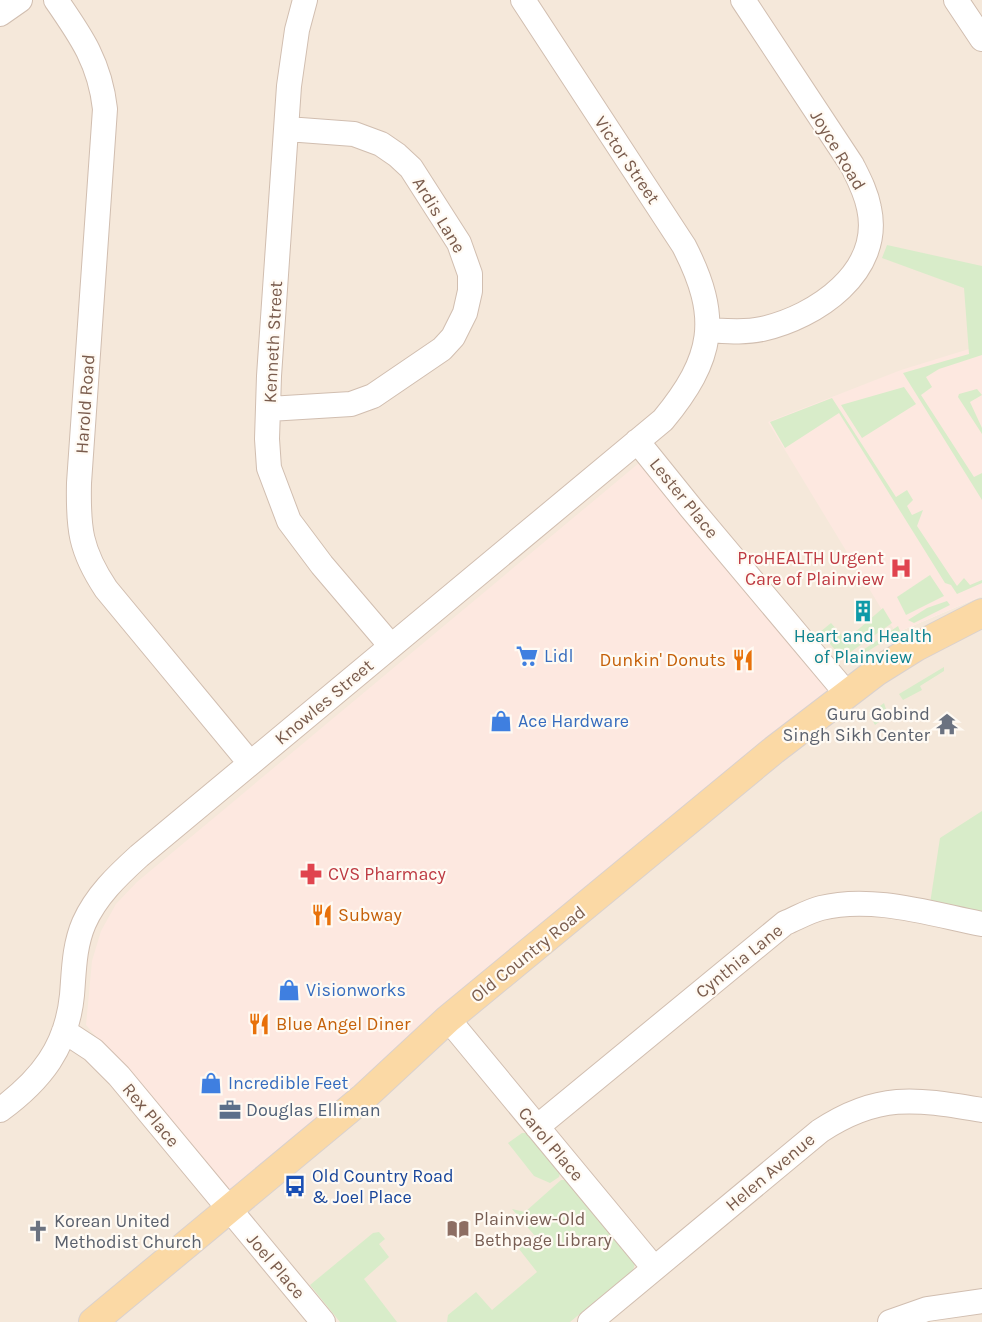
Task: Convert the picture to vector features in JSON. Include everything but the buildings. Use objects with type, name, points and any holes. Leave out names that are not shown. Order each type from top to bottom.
[{"type":"main road","name":"Old Country Road","points":[[93,1322],[364,1097],[448,1019],[690,818],[847,694],[916,647],[982,613]]},
{"type":"street","points":[[0,14],[20,0]]},
{"type":"street","name":"Harold Road","points":[[56,0],[85,41],[95,62],[106,109],[79,483],[78,523],[82,541],[92,569],[106,589],[250,763]]},
{"type":"street","name":"Kenneth Street","points":[[305,0],[297,30],[293,58],[287,129],[268,410],[269,468],[289,521],[322,565],[391,646]]},
{"type":"street","name":"Victor Street","points":[[523,0],[684,246],[696,269],[706,298],[709,330]]},
{"type":"street","name":"Joyce Road","points":[[709,330],[761,329],[800,318],[828,301],[849,280],[861,262],[870,230],[870,209],[858,178],[743,0]]},
{"type":"street","points":[[956,0],[982,39]]},
{"type":"street","name":"Ardis Lane","points":[[268,410],[351,404],[373,396],[442,349],[453,337],[465,313],[470,290],[470,274],[459,243],[411,168],[397,155],[382,144],[354,134],[287,129]]},
{"type":"street","name":"Knowles Street","points":[[0,1110],[24,1092],[53,1059],[64,1031],[71,1000],[76,949],[83,924],[95,902],[112,882],[139,856],[663,420],[685,393],[698,365],[709,330]]},
{"type":"street","name":"Lester Place","points":[[637,441],[847,694]]},
{"type":"street","name":"Cynthia Lane","points":[[537,1127],[785,923],[820,908],[849,904],[891,907],[982,924]]},
{"type":"street","name":"Carol Place","points":[[448,1019],[654,1268]]},
{"type":"street","name":"Rex Place","points":[[64,1031],[93,1050],[119,1076],[229,1209]]},
{"type":"street","name":"Helen Avenue","points":[[590,1322],[820,1131],[840,1118],[872,1105],[902,1100],[927,1100],[982,1110]]},
{"type":"street","name":"Joel Place","points":[[229,1209],[314,1319]]},
{"type":"street","points":[[890,1322],[927,1309],[982,1301]]},
{"type":"shaded area","points":[[0,0],[982,0],[982,345],[896,633],[982,596],[982,1322],[0,1322]]},
{"type":"shaded area","points":[[982,345],[982,596],[896,633],[768,422],[901,370]]},
{"type":"shaded area","points":[[639,463],[836,690],[234,1197],[86,1025],[92,961],[101,931],[116,904],[137,882]]},
{"type":"green space","points":[[887,245],[982,266],[982,355],[939,369],[926,377],[932,387],[921,395],[974,477],[982,473],[982,500],[903,373],[969,354],[964,288],[882,258]]},
{"type":"green space","points":[[904,387],[916,404],[862,438],[841,405]]},
{"type":"green space","points":[[977,389],[982,395],[970,402],[982,428],[982,434],[958,397],[959,394]]},
{"type":"green space","points":[[832,398],[896,497],[907,490],[913,500],[907,506],[912,515],[923,510],[917,526],[957,586],[964,578],[970,585],[982,580],[982,583],[957,594],[951,585],[945,583],[839,413],[785,448],[770,422]]},
{"type":"green space","points":[[930,575],[944,596],[906,615],[897,597]]},
{"type":"green space","points":[[947,601],[950,605],[914,623],[908,620],[927,608]]},
{"type":"green space","points":[[883,608],[892,623],[842,658],[820,632],[831,623],[846,640]]},
{"type":"green space","points":[[898,626],[900,631],[849,663],[847,661]]},
{"type":"green space","points":[[944,667],[944,671],[920,686],[922,690],[903,700],[899,694]]},
{"type":"green space","points":[[884,703],[888,715],[875,725],[869,714]]},
{"type":"green space","points":[[982,811],[982,919],[929,910],[940,838]]},
{"type":"green space","points":[[522,1133],[527,1133],[560,1173],[559,1177],[550,1183],[534,1176],[508,1143]]},
{"type":"green space","points":[[561,1180],[566,1180],[635,1264],[633,1270],[570,1322],[447,1322],[448,1315],[476,1292],[492,1310],[537,1272],[519,1249],[535,1236],[512,1209],[525,1212]]},
{"type":"green space","points":[[379,1232],[385,1239],[379,1244],[389,1257],[364,1279],[397,1322],[340,1322],[310,1285],[373,1233]]},
{"type":"place","name":"ProHEALTH Urgent Care of Plainview","points":[[901,568]]},
{"type":"place","name":"Heart and Health of Plainview","points":[[863,611]]},
{"type":"place","name":"Lidl","points":[[527,656]]},
{"type":"place","name":"Dunkin' Donuts","points":[[743,660]]},
{"type":"place","name":"Ace Hardware","points":[[501,721]]},
{"type":"place","name":"Guru Gobind Singh Sikh Center","points":[[947,724]]},
{"type":"place","name":"CVS Pharmacy","points":[[311,874]]},
{"type":"place","name":"Subway","points":[[322,915]]},
{"type":"place","name":"Visionworks","points":[[289,990]]},
{"type":"place","name":"Blue Angel Diner","points":[[259,1024]]},
{"type":"place","name":"Incredible Feet","points":[[211,1083]]},
{"type":"place","name":"Douglas Elliman","points":[[230,1110]]},
{"type":"place","name":"Old Country Road & Joel Place","points":[[295,1186]]},
{"type":"place","name":"Plainview-Old Bethpage Library","points":[[458,1229]]},
{"type":"place","name":"Korean United Methodist Church","points":[[38,1231]]}]
